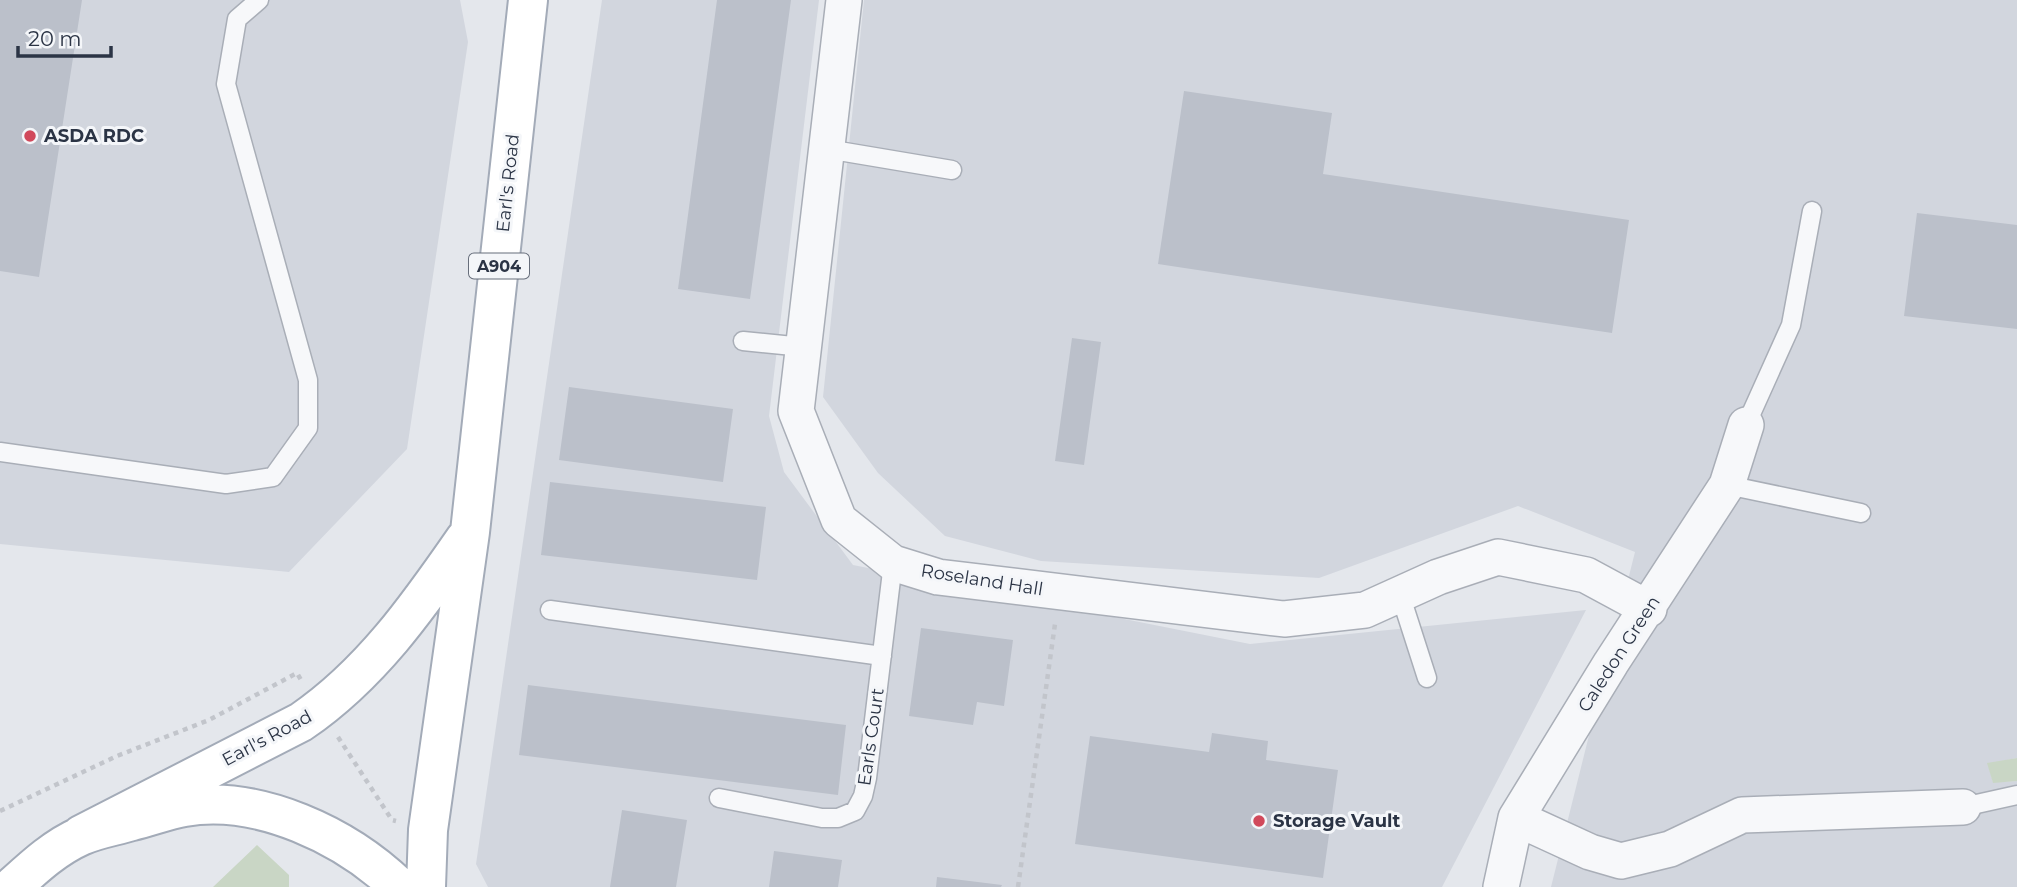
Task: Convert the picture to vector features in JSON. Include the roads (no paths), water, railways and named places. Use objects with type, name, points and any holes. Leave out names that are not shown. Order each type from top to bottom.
[{"type":"main road","name":"Earl's Road","points":[[426,887],[428,830],[470,532],[528,0]]},
{"type":"main road","name":"Earl's Road","points":[[81,835],[301,722],[320,709],[367,668],[414,612],[470,532]]},
{"type":"main road","points":[[0,877],[45,857],[81,835],[185,807],[229,805],[271,815],[336,841],[366,859],[399,887]]},
{"type":"main road","points":[[12,887],[45,857]]},
{"type":"street","name":"Roseland Hall","points":[[844,0],[796,411],[839,520],[893,563],[938,577],[1284,619],[1365,610],[1498,556],[1586,575],[1649,609]]},
{"type":"street","name":"Caledon Green","points":[[1501,887],[1516,818],[1611,663],[1649,609],[1727,485],[1746,425]]},
{"type":"street","points":[[1516,818],[1590,852],[1621,861],[1670,849],[1742,815],[1963,807]]},
{"type":"lane","points":[[0,452],[226,484],[272,477],[308,428],[308,380],[226,84],[237,19],[259,0]]},
{"type":"lane","points":[[827,149],[952,170]]},
{"type":"lane","points":[[1746,425],[1791,325],[1812,211]]},
{"type":"lane","points":[[743,341],[803,347]]},
{"type":"lane","points":[[1727,485],[1861,513]]},
{"type":"lane","name":"Earls Court","points":[[719,799],[822,818],[838,818],[855,811],[863,796],[867,778],[893,563]]},
{"type":"lane","points":[[1400,594],[1427,678]]},
{"type":"lane","points":[[550,610],[882,656]]},
{"type":"lane","points":[[1963,807],[2017,796]]},
{"type":"place","name":"ASDA RDC","points":[[30,136]]},
{"type":"place","name":"Storage Vault","points":[[1259,821]]}]
